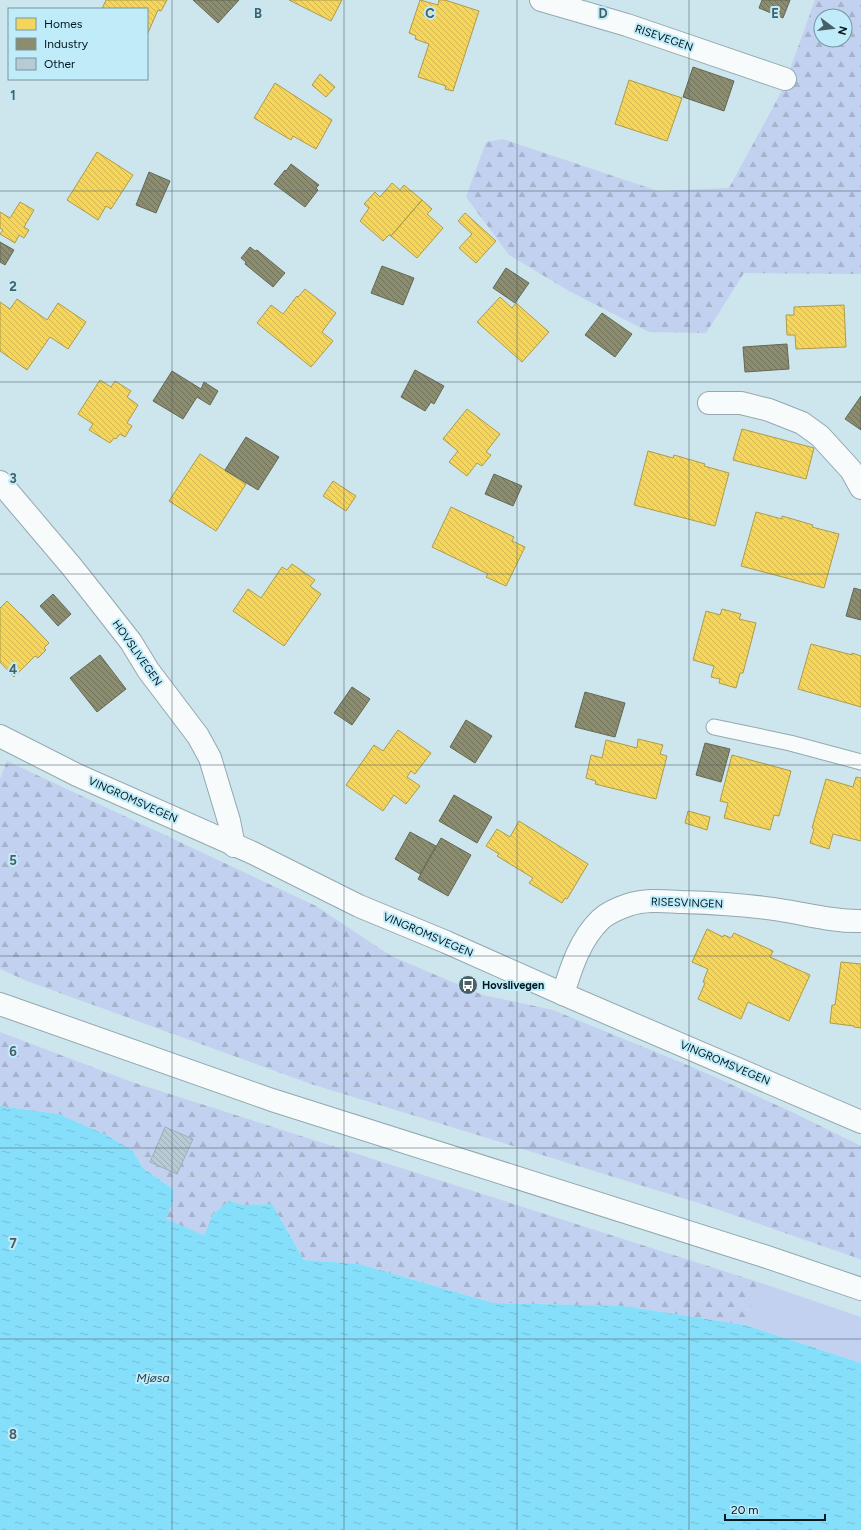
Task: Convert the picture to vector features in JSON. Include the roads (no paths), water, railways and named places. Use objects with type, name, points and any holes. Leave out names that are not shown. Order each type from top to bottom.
[{"type":"main road","name":"RISEVEGEN","points":[[541,0],[627,25],[785,79]]},
{"type":"main road","points":[[709,403],[741,403],[769,410],[802,424],[820,436],[851,470],[861,488]]},
{"type":"main road","name":"HOVSLIVEGEN","points":[[0,482],[81,579],[131,642],[148,670],[198,736],[210,758],[229,821],[234,846]]},
{"type":"main road","name":"VINGROMSVEGEN","points":[[0,736],[77,775],[253,854],[359,906],[446,942],[562,994],[861,1122]]},
{"type":"main road","name":"RISESVINGEN","points":[[562,994],[575,958],[586,938],[601,919],[613,911],[629,904],[653,901],[714,903],[784,910],[849,922],[861,921]]},
{"type":"main road","points":[[0,1004],[272,1100],[764,1256],[861,1289]]},
{"type":"lane","points":[[714,727],[790,743],[861,762]]},
{"type":"water","name":"Mjøsa","points":[[0,1106],[59,1114],[106,1135],[132,1150],[143,1168],[173,1189],[174,1198],[166,1219],[204,1235],[213,1214],[229,1201],[244,1205],[272,1204],[304,1260],[359,1264],[493,1303],[624,1306],[745,1325],[861,1363],[861,1530],[0,1530]]},
{"type":"place","name":"Hovslivegen","points":[[468,985]]}]
